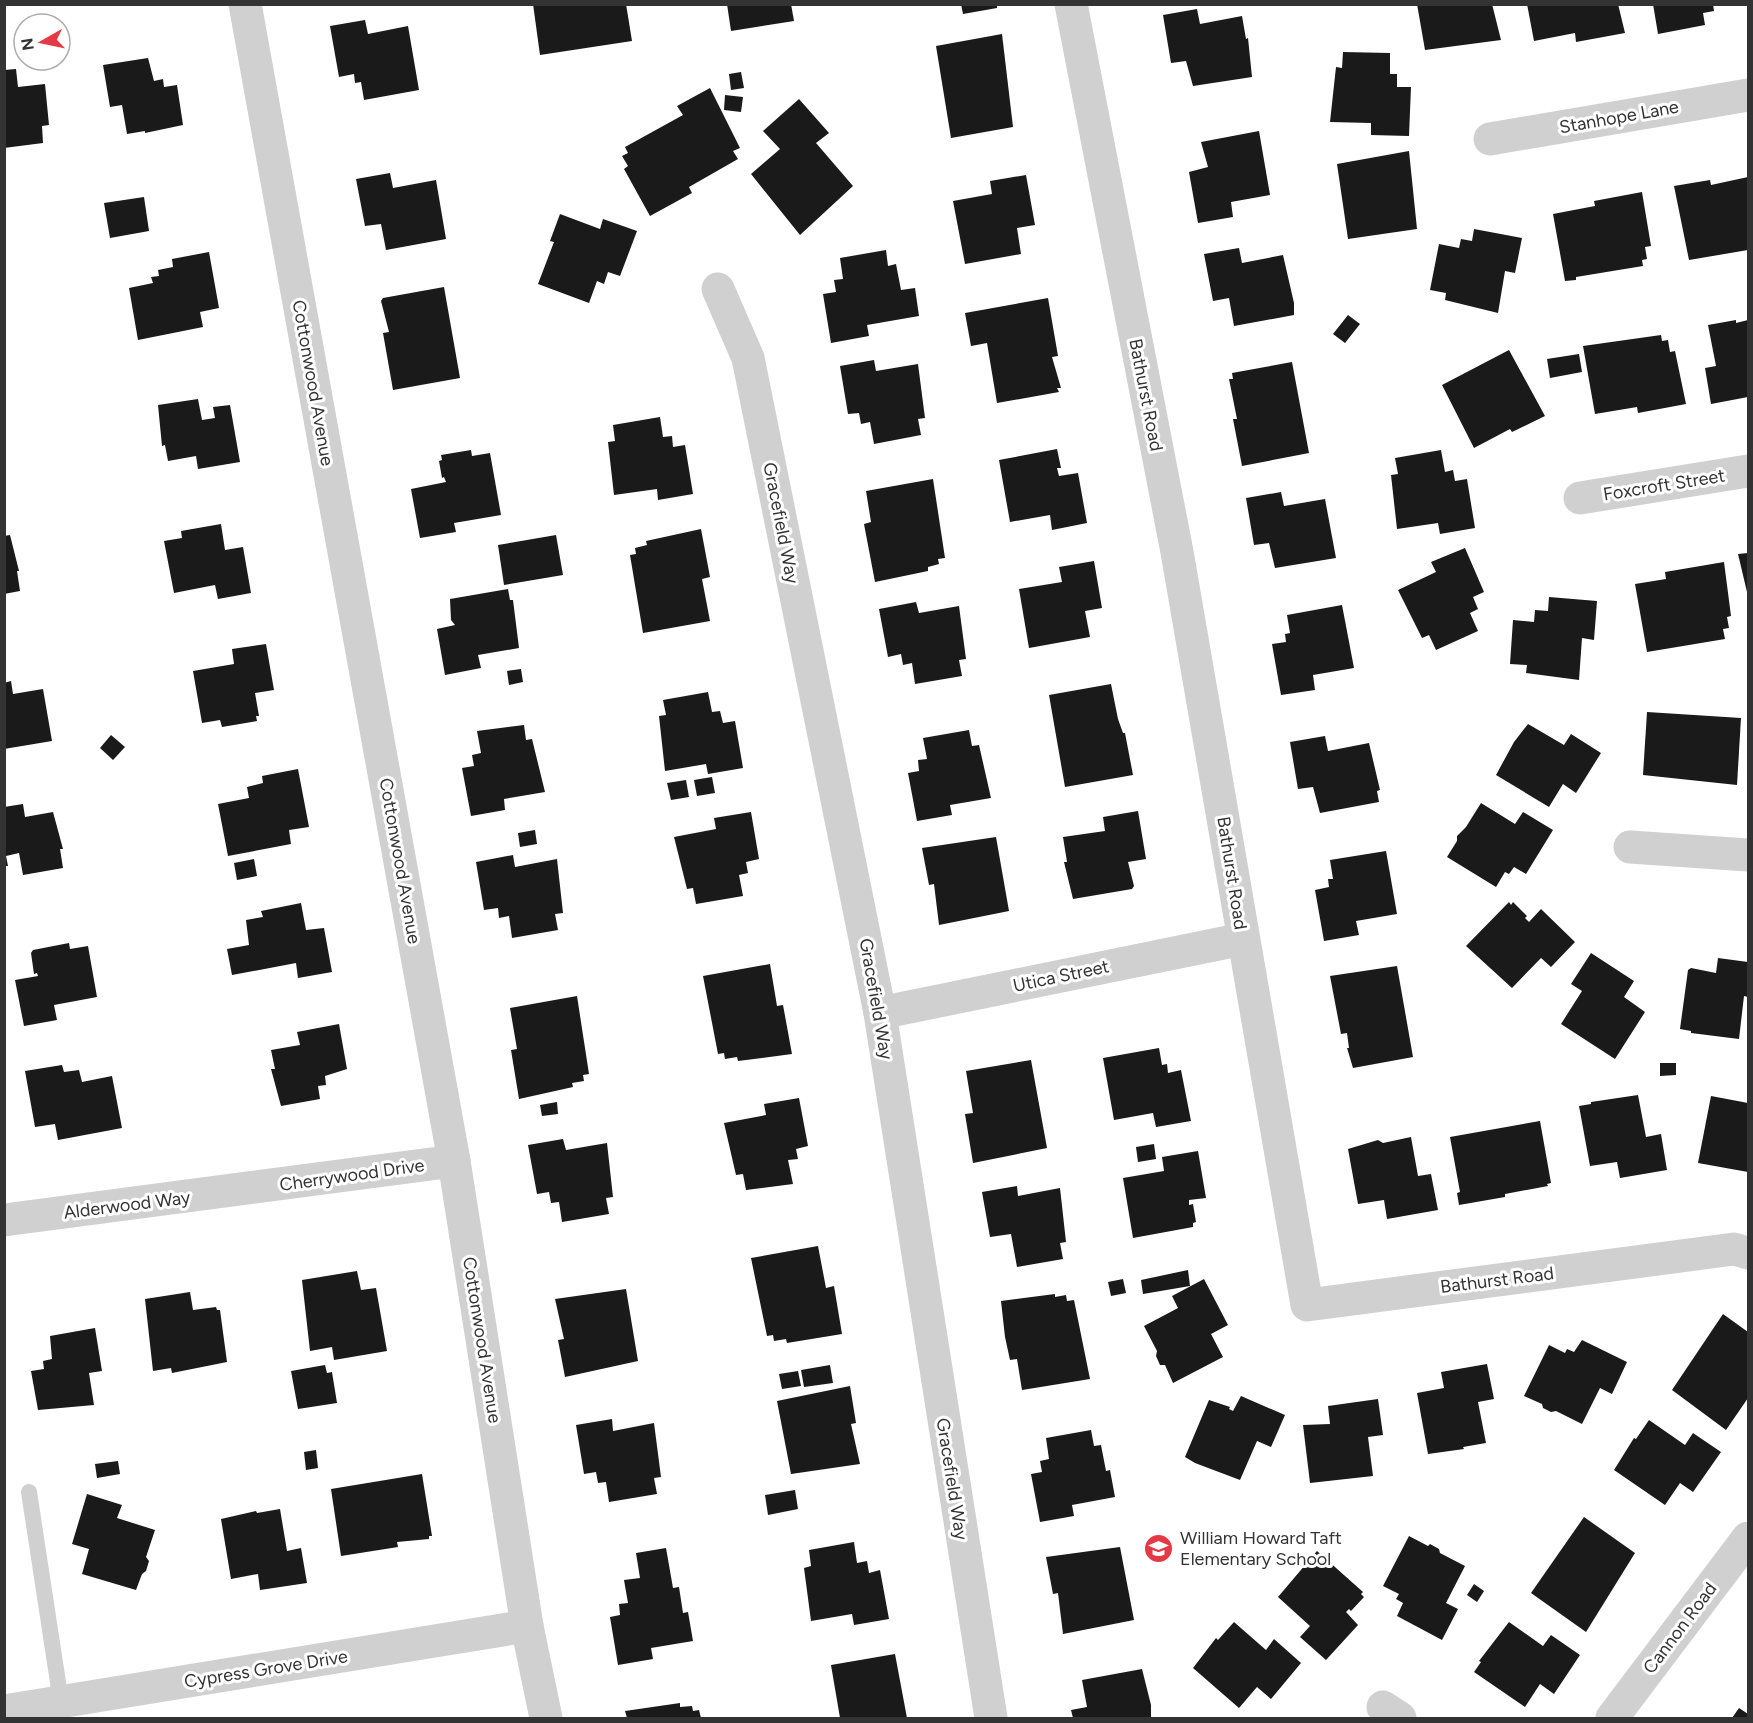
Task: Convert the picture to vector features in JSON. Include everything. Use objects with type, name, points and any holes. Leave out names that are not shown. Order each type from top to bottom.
[{"type":"street","name":"Cottonwood Avenue","points":[[245,4],[454,1161],[527,1626],[546,1719]]},
{"type":"street","name":"Bathurst Road","points":[[1071,4],[1177,552],[1307,1305],[1734,1249],[1749,1253]]},
{"type":"street","name":"Stanhope Lane","points":[[1490,138],[1749,95]]},
{"type":"street","name":"Gracefield Way","points":[[718,290],[748,358],[880,1013],[992,1719]]},
{"type":"street","name":"Foxcroft Street","points":[[1580,498],[1749,471]]},
{"type":"street","points":[[1630,847],[1749,855]]},
{"type":"street","name":"Utica Street","points":[[880,1013],[1243,939]]},
{"type":"street","name":"Cherrywood Drive","points":[[250,1190],[454,1161]]},
{"type":"street","name":"Alderwood Way","points":[[4,1220],[250,1190]]},
{"type":"street","name":"Cannon Road","points":[[1612,1719],[1749,1538]]},
{"type":"street","name":"Cypress Grove Drive","points":[[4,1711],[527,1626]]},
{"type":"lane","points":[[29,1492],[61,1702]]},
{"type":"building","points":[[533,4],[626,4],[632,41],[540,55]]},
{"type":"building","points":[[727,4],[791,4],[794,21],[731,31]]},
{"type":"building","points":[[961,4],[997,4],[997,8],[963,14]]},
{"type":"building","points":[[1417,4],[1492,4],[1501,40],[1425,50]]},
{"type":"building","points":[[1527,4],[1618,4],[1625,33],[1576,42],[1575,33],[1534,41]]},
{"type":"building","points":[[1653,4],[1713,4],[1714,11],[1703,13],[1705,25],[1658,34]]},
{"type":"building","points":[[1197,9],[1200,24],[1242,16],[1246,39],[1248,38],[1252,77],[1193,86],[1186,61],[1171,63],[1163,15]]},
{"type":"building","points":[[365,20],[368,34],[408,26],[419,90],[364,100],[361,82],[355,83],[354,74],[339,77],[330,26]]},
{"type":"building","points":[[1002,34],[1013,127],[951,138],[936,46]]},
{"type":"building","points":[[1343,52],[1390,53],[1390,74],[1397,74],[1397,87],[1411,87],[1409,136],[1371,135],[1371,123],[1330,122],[1336,67],[1342,68]]},
{"type":"building","points":[[148,58],[154,81],[163,79],[164,87],[177,85],[183,125],[145,133],[145,131],[127,134],[122,105],[110,107],[103,65]]},
{"type":"building","points":[[12,69],[12,72],[16,72],[18,87],[45,84],[49,125],[42,126],[43,143],[4,148],[4,70]]},
{"type":"building","points":[[741,72],[744,88],[731,90],[729,74]]},
{"type":"building","points":[[710,88],[740,148],[733,151],[738,159],[689,187],[692,193],[650,216],[624,169],[628,166],[622,156],[628,153],[625,147],[683,115],[677,106]]},
{"type":"building","points":[[725,95],[743,97],[741,112],[724,110]]},
{"type":"building","points":[[799,99],[829,133],[816,143],[853,186],[800,235],[751,174],[780,149],[763,131]]},
{"type":"building","points":[[1259,131],[1270,195],[1231,202],[1233,217],[1198,223],[1189,172],[1208,167],[1201,142]]},
{"type":"building","points":[[1409,151],[1417,229],[1348,239],[1337,164]]},
{"type":"building","points":[[390,173],[393,188],[436,180],[446,239],[386,250],[381,224],[365,226],[356,179]]},
{"type":"building","points":[[1026,175],[1035,225],[1017,228],[1021,254],[965,264],[953,201],[992,194],[990,181]]},
{"type":"building","points":[[1748,177],[1748,250],[1689,260],[1674,186],[1710,180],[1711,185]]},
{"type":"building","points":[[1642,192],[1651,246],[1645,247],[1647,259],[1642,260],[1643,266],[1576,277],[1576,280],[1565,281],[1553,214],[1595,206],[1594,201]]},
{"type":"building","points":[[144,197],[149,231],[110,238],[104,203]]},
{"type":"building","points":[[560,214],[600,229],[603,219],[637,231],[620,276],[608,272],[604,284],[597,281],[589,303],[538,284],[554,242],[550,241]]},
{"type":"building","points":[[1474,229],[1522,238],[1515,273],[1505,271],[1498,313],[1445,300],[1446,293],[1430,290],[1439,244],[1459,248],[1461,239],[1472,241]]},
{"type":"building","points":[[1239,248],[1242,263],[1283,255],[1294,303],[1294,315],[1234,326],[1229,298],[1213,301],[1204,254]]},
{"type":"building","points":[[886,250],[888,266],[896,264],[901,290],[915,288],[919,316],[867,325],[869,336],[831,343],[823,294],[836,292],[834,280],[843,279],[840,258]]},
{"type":"building","points":[[209,252],[219,308],[200,312],[203,327],[138,340],[129,288],[153,283],[151,277],[159,276],[158,270],[173,267],[172,259]]},
{"type":"building","points":[[444,287],[460,378],[393,390],[383,333],[389,332],[381,301],[383,298]]},
{"type":"building","points":[[1048,298],[1058,356],[1052,357],[1061,388],[1057,388],[1059,392],[997,403],[987,343],[971,346],[965,313]]},
{"type":"building","points":[[1348,315],[1360,324],[1345,343],[1333,334]]},
{"type":"building","points":[[1736,320],[1736,323],[1748,320],[1748,397],[1711,404],[1705,368],[1716,366],[1708,325]]},
{"type":"building","points":[[1661,335],[1662,341],[1668,340],[1670,352],[1675,351],[1686,404],[1638,413],[1637,407],[1595,414],[1583,346]]},
{"type":"building","points":[[1509,350],[1545,416],[1512,432],[1510,429],[1474,448],[1442,385]]},
{"type":"building","points":[[1579,354],[1582,372],[1550,378],[1547,359]]},
{"type":"building","points":[[874,360],[876,371],[918,364],[925,418],[918,419],[921,435],[874,444],[870,422],[861,424],[859,413],[848,414],[840,366]]},
{"type":"building","points":[[1292,362],[1309,453],[1242,466],[1233,419],[1237,419],[1229,379],[1233,379],[1232,373]]},
{"type":"building","points":[[198,399],[202,420],[215,418],[213,407],[230,405],[240,462],[198,469],[196,456],[168,461],[165,445],[162,446],[158,405]]},
{"type":"building","points":[[660,417],[663,437],[672,436],[673,447],[685,445],[693,494],[658,500],[657,489],[614,495],[608,442],[615,441],[613,425]]},
{"type":"building","points":[[1057,449],[1061,468],[1057,468],[1059,476],[1078,473],[1087,523],[1052,530],[1050,515],[1010,522],[999,460]]},
{"type":"building","points":[[471,450],[472,456],[490,453],[501,515],[454,523],[456,532],[420,538],[411,489],[446,482],[444,477],[442,478],[439,461],[442,460],[441,455]]},
{"type":"building","points":[[1441,450],[1445,472],[1453,470],[1455,481],[1467,479],[1475,528],[1440,534],[1438,523],[1397,529],[1391,475],[1398,474],[1395,458]]},
{"type":"building","points":[[933,479],[945,558],[938,559],[939,564],[928,567],[928,571],[875,582],[864,524],[871,522],[866,491]]},
{"type":"building","points":[[1281,492],[1284,506],[1325,499],[1336,558],[1275,568],[1269,543],[1254,545],[1246,498]]},
{"type":"building","points":[[221,524],[225,550],[243,547],[251,593],[218,599],[215,585],[174,593],[164,541],[182,538],[181,531]]},
{"type":"building","points":[[701,529],[710,577],[702,579],[710,621],[643,633],[630,555],[636,554],[635,548],[647,545],[646,541]]},
{"type":"building","points":[[10,535],[19,571],[17,571],[20,591],[4,594],[4,536]]},
{"type":"building","points":[[556,535],[563,575],[504,585],[498,545]]},
{"type":"building","points":[[1465,548],[1484,592],[1473,597],[1478,609],[1470,613],[1478,631],[1436,650],[1429,635],[1422,638],[1398,590],[1436,572],[1431,562]]},
{"type":"building","points":[[1748,553],[1748,592],[1747,592],[1738,554]]},
{"type":"building","points":[[1094,561],[1102,608],[1085,611],[1090,637],[1029,648],[1019,589],[1062,582],[1059,567]]},
{"type":"building","points":[[1724,562],[1731,616],[1727,617],[1729,628],[1723,629],[1725,639],[1647,652],[1635,584],[1666,579],[1665,572]]},
{"type":"building","points":[[508,589],[510,600],[513,600],[519,648],[478,655],[481,668],[445,675],[437,629],[455,625],[451,620],[450,599]]},
{"type":"building","points":[[1549,597],[1597,601],[1594,640],[1582,638],[1579,680],[1526,673],[1527,665],[1510,664],[1513,620],[1534,622],[1535,610],[1548,611]]},
{"type":"building","points":[[916,602],[919,613],[959,606],[966,659],[959,660],[962,676],[915,684],[912,663],[903,665],[901,654],[888,657],[879,609]]},
{"type":"building","points":[[1342,605],[1354,668],[1313,675],[1315,690],[1281,695],[1272,644],[1286,642],[1285,634],[1290,633],[1287,615]]},
{"type":"building","points":[[266,644],[274,690],[255,693],[259,716],[256,716],[257,721],[222,727],[220,720],[202,723],[193,671],[234,664],[232,649]]},
{"type":"building","points":[[521,669],[523,682],[509,685],[507,671]]},
{"type":"building","points":[[11,681],[13,694],[43,689],[52,741],[4,749],[4,683]]},
{"type":"building","points":[[1111,684],[1118,719],[1125,733],[1133,775],[1065,787],[1049,695]]},
{"type":"building","points":[[708,692],[712,712],[720,711],[723,723],[735,721],[743,768],[708,774],[706,764],[665,771],[659,716],[666,715],[663,700]]},
{"type":"building","points":[[1647,712],[1741,718],[1737,785],[1643,775]]},
{"type":"building","points":[[1528,724],[1564,745],[1571,734],[1601,753],[1576,793],[1563,784],[1549,807],[1496,775],[1514,742]]},
{"type":"building","points":[[524,725],[526,740],[532,739],[545,792],[504,799],[505,810],[471,816],[462,768],[474,766],[472,755],[481,753],[477,731]]},
{"type":"building","points":[[969,730],[972,746],[979,745],[991,798],[950,805],[952,815],[917,821],[908,773],[919,771],[918,760],[927,759],[923,738]]},
{"type":"building","points":[[111,735],[125,747],[113,760],[100,748]]},
{"type":"building","points":[[1325,736],[1328,751],[1369,743],[1380,790],[1377,791],[1379,802],[1320,813],[1313,787],[1298,789],[1290,742]]},
{"type":"building","points":[[298,769],[309,827],[289,830],[291,844],[228,856],[218,804],[249,798],[247,787],[263,783],[262,776]]},
{"type":"building","points":[[712,777],[715,793],[697,796],[694,780]]},
{"type":"building","points":[[686,780],[689,797],[671,800],[667,783]]},
{"type":"building","points":[[1481,803],[1515,824],[1523,812],[1553,830],[1526,874],[1514,867],[1509,874],[1505,872],[1496,887],[1447,857],[1457,841],[1457,836],[1466,827]]},
{"type":"building","points":[[23,804],[25,817],[53,812],[63,849],[60,849],[63,868],[23,875],[19,853],[6,856],[8,866],[4,866],[4,807]]},
{"type":"building","points":[[1138,811],[1146,859],[1128,862],[1134,886],[1132,889],[1073,899],[1064,862],[1067,862],[1063,837],[1105,831],[1103,817]]},
{"type":"building","points":[[751,812],[759,859],[746,862],[748,873],[739,875],[743,896],[696,904],[693,888],[687,889],[674,837],[716,829],[714,818]]},
{"type":"building","points":[[535,830],[537,844],[520,847],[518,833]]},
{"type":"building","points":[[996,837],[1009,911],[939,925],[934,884],[929,885],[922,848]]},
{"type":"building","points":[[1386,851],[1397,914],[1356,921],[1359,935],[1324,941],[1315,890],[1329,887],[1328,879],[1333,879],[1330,860]]},
{"type":"building","points":[[513,855],[515,867],[557,859],[563,913],[555,914],[558,930],[512,938],[509,916],[499,918],[498,908],[484,910],[476,862]]},
{"type":"building","points":[[254,859],[257,876],[237,880],[234,863]]},
{"type":"building","points":[[1509,902],[1511,905],[1513,902],[1527,916],[1525,918],[1529,922],[1541,909],[1575,942],[1551,967],[1541,958],[1512,988],[1466,946]]},
{"type":"building","points":[[301,903],[306,930],[324,928],[332,972],[298,978],[296,963],[232,975],[227,949],[249,945],[246,920],[263,917],[261,911]]},
{"type":"building","points":[[69,943],[70,949],[88,946],[97,997],[54,1005],[57,1020],[24,1026],[15,980],[38,976],[37,973],[34,974],[31,953],[33,950]]},
{"type":"building","points":[[1591,953],[1634,981],[1624,997],[1645,1012],[1615,1059],[1561,1024],[1582,991],[1571,984]]},
{"type":"building","points":[[1718,958],[1748,962],[1748,997],[1744,996],[1739,1039],[1691,1033],[1691,1031],[1680,1029],[1688,970],[1691,968],[1716,973]]},
{"type":"building","points":[[770,964],[777,1006],[783,1005],[792,1054],[738,1061],[737,1057],[725,1059],[724,1053],[718,1054],[703,976]]},
{"type":"building","points":[[1397,966],[1413,1057],[1353,1068],[1347,1048],[1349,1048],[1347,1033],[1341,1034],[1330,976]]},
{"type":"building","points":[[577,996],[589,1074],[583,1075],[584,1081],[572,1083],[573,1087],[519,1099],[511,1050],[517,1049],[510,1008]]},
{"type":"building","points":[[339,1024],[347,1069],[325,1076],[326,1085],[318,1086],[320,1099],[281,1106],[271,1069],[275,1069],[271,1050],[300,1045],[297,1032]]},
{"type":"building","points":[[1159,1048],[1162,1065],[1167,1064],[1168,1073],[1181,1070],[1191,1121],[1156,1127],[1153,1113],[1114,1120],[1103,1058]]},
{"type":"building","points":[[1031,1060],[1047,1148],[973,1163],[965,1114],[973,1113],[966,1071]]},
{"type":"building","points":[[1660,1063],[1676,1063],[1676,1075],[1660,1076]]},
{"type":"building","points":[[62,1065],[64,1072],[79,1070],[82,1082],[112,1076],[122,1128],[58,1140],[55,1124],[35,1127],[25,1071]]},
{"type":"building","points":[[1638,1095],[1646,1137],[1661,1134],[1667,1170],[1620,1178],[1617,1162],[1590,1166],[1579,1106]]},
{"type":"building","points":[[1711,1096],[1748,1103],[1748,1172],[1698,1163]]},
{"type":"building","points":[[799,1098],[808,1146],[796,1149],[798,1159],[788,1160],[793,1184],[746,1190],[743,1174],[736,1175],[724,1123],[766,1115],[764,1104]]},
{"type":"building","points":[[557,1102],[558,1114],[542,1116],[540,1105]]},
{"type":"building","points":[[1540,1121],[1551,1183],[1547,1184],[1548,1186],[1505,1194],[1505,1197],[1459,1205],[1457,1193],[1460,1192],[1450,1137]]},
{"type":"building","points":[[1411,1137],[1418,1176],[1431,1174],[1438,1210],[1387,1219],[1384,1200],[1358,1204],[1348,1149],[1378,1140],[1383,1143]]},
{"type":"building","points":[[563,1139],[566,1150],[607,1143],[613,1197],[606,1198],[609,1214],[562,1222],[559,1202],[551,1203],[549,1192],[537,1194],[528,1145]]},
{"type":"building","points":[[1154,1144],[1156,1159],[1138,1162],[1136,1147]]},
{"type":"building","points":[[1198,1151],[1206,1198],[1189,1200],[1189,1205],[1193,1204],[1196,1222],[1193,1223],[1193,1227],[1133,1238],[1123,1178],[1164,1171],[1162,1157]]},
{"type":"building","points":[[1017,1186],[1018,1196],[1060,1188],[1066,1242],[1060,1243],[1063,1259],[1017,1267],[1011,1234],[990,1237],[982,1192]]},
{"type":"building","points":[[818,1246],[826,1288],[834,1286],[842,1334],[787,1343],[786,1339],[774,1341],[773,1335],[767,1336],[751,1258]]},
{"type":"building","points":[[1188,1270],[1190,1286],[1143,1294],[1141,1280]]},
{"type":"building","points":[[357,1271],[361,1290],[376,1288],[387,1351],[334,1360],[332,1347],[310,1351],[302,1280]]},
{"type":"building","points":[[1123,1279],[1126,1293],[1111,1296],[1108,1282]]},
{"type":"building","points":[[1204,1279],[1228,1325],[1211,1334],[1223,1357],[1173,1383],[1165,1365],[1160,1365],[1156,1356],[1157,1351],[1144,1326],[1178,1308],[1172,1296]]},
{"type":"building","points":[[626,1289],[638,1361],[565,1377],[558,1340],[564,1339],[555,1299]]},
{"type":"building","points":[[190,1292],[193,1310],[216,1307],[220,1310],[227,1362],[172,1373],[171,1368],[153,1371],[145,1299]]},
{"type":"building","points":[[1055,1294],[1055,1297],[1066,1295],[1067,1301],[1074,1300],[1090,1379],[1022,1390],[1017,1359],[1010,1360],[1001,1301]]},
{"type":"building","points":[[1723,1314],[1748,1332],[1748,1398],[1726,1430],[1672,1390]]},
{"type":"building","points":[[95,1328],[102,1371],[89,1373],[94,1405],[38,1410],[31,1371],[44,1369],[43,1361],[52,1359],[50,1336]]},
{"type":"building","points":[[1582,1340],[1627,1362],[1612,1394],[1600,1388],[1582,1424],[1556,1411],[1551,1412],[1543,1408],[1542,1404],[1524,1396],[1549,1345],[1565,1353],[1567,1349],[1574,1352]]},
{"type":"building","points":[[1487,1364],[1494,1399],[1478,1402],[1486,1443],[1428,1454],[1417,1393],[1444,1388],[1441,1372]]},
{"type":"building","points":[[325,1365],[327,1373],[332,1372],[337,1403],[298,1409],[291,1371]]},
{"type":"building","points":[[830,1365],[833,1383],[804,1387],[801,1370]]},
{"type":"building","points":[[798,1371],[801,1386],[782,1389],[779,1374]]},
{"type":"building","points":[[850,1386],[856,1423],[851,1424],[860,1464],[791,1474],[777,1401]]},
{"type":"building","points":[[1241,1396],[1285,1415],[1271,1447],[1257,1441],[1240,1480],[1185,1457],[1209,1400],[1230,1407],[1229,1409],[1233,1411]]},
{"type":"building","points":[[1378,1399],[1383,1435],[1368,1437],[1373,1476],[1310,1483],[1303,1425],[1330,1424],[1328,1406]]},
{"type":"building","points":[[612,1419],[613,1431],[654,1423],[661,1477],[654,1478],[657,1494],[609,1502],[606,1482],[598,1483],[596,1472],[584,1474],[576,1425]]},
{"type":"building","points":[[1649,1420],[1685,1445],[1693,1433],[1721,1452],[1693,1492],[1680,1483],[1665,1505],[1614,1470],[1634,1438],[1636,1439]]},
{"type":"building","points":[[1091,1430],[1094,1446],[1101,1445],[1106,1471],[1110,1470],[1115,1497],[1072,1505],[1074,1516],[1040,1522],[1031,1474],[1042,1472],[1040,1461],[1049,1459],[1046,1438]]},
{"type":"building","points":[[316,1450],[318,1468],[306,1470],[304,1452]]},
{"type":"building","points":[[118,1461],[120,1474],[97,1478],[95,1464]]},
{"type":"building","points":[[422,1474],[432,1536],[429,1536],[429,1539],[397,1542],[398,1547],[341,1556],[331,1489]]},
{"type":"building","points":[[795,1490],[798,1509],[768,1515],[765,1495]]},
{"type":"building","points":[[87,1494],[122,1505],[117,1518],[155,1530],[146,1557],[149,1561],[146,1571],[142,1574],[136,1590],[82,1574],[89,1549],[72,1544]]},
{"type":"building","points":[[280,1509],[287,1551],[301,1548],[307,1583],[260,1590],[258,1574],[231,1579],[221,1519],[256,1511],[257,1513]]},
{"type":"building","points":[[1584,1517],[1635,1553],[1586,1632],[1531,1593]]},
{"type":"building","points":[[1409,1536],[1428,1546],[1430,1544],[1439,1549],[1440,1553],[1465,1566],[1446,1603],[1458,1609],[1442,1640],[1397,1616],[1403,1603],[1396,1599],[1399,1594],[1383,1586]]},
{"type":"building","points":[[854,1542],[857,1563],[867,1561],[869,1573],[880,1570],[889,1619],[854,1625],[852,1614],[811,1621],[804,1568],[811,1566],[809,1550]]},
{"type":"building","points":[[1120,1547],[1134,1620],[1063,1634],[1058,1593],[1053,1594],[1046,1557]]},
{"type":"building","points":[[666,1548],[673,1588],[679,1587],[683,1613],[688,1612],[693,1641],[651,1648],[653,1659],[618,1665],[610,1617],[620,1615],[619,1604],[628,1603],[624,1580],[640,1578],[636,1553]]},
{"type":"building","points":[[1317,1551],[1363,1592],[1361,1594],[1364,1597],[1351,1611],[1349,1609],[1346,1612],[1358,1625],[1326,1660],[1300,1637],[1310,1626],[1278,1597]]},
{"type":"building","points":[[1474,1584],[1484,1591],[1477,1602],[1467,1595]]},
{"type":"building","points":[[1234,1622],[1266,1650],[1274,1639],[1301,1663],[1271,1699],[1257,1687],[1239,1708],[1193,1668],[1216,1638],[1218,1640]]},
{"type":"building","points":[[1509,1622],[1543,1646],[1551,1635],[1580,1655],[1554,1694],[1540,1684],[1525,1707],[1474,1672],[1481,1662],[1479,1661]]},
{"type":"building","points":[[895,1654],[907,1718],[840,1718],[831,1665]]},
{"type":"building","points":[[1142,1669],[1151,1705],[1151,1718],[1073,1718],[1071,1710],[1087,1707],[1082,1680]]},
{"type":"building","points":[[680,1703],[680,1707],[692,1706],[693,1711],[699,1710],[701,1718],[627,1718],[625,1711]]},
{"type":"building","points":[[1739,1708],[1748,1714],[1748,1718],[1732,1718]]},
{"type":"place","name":"William Howard Taft Elementary School","points":[[1159,1548]]}]
